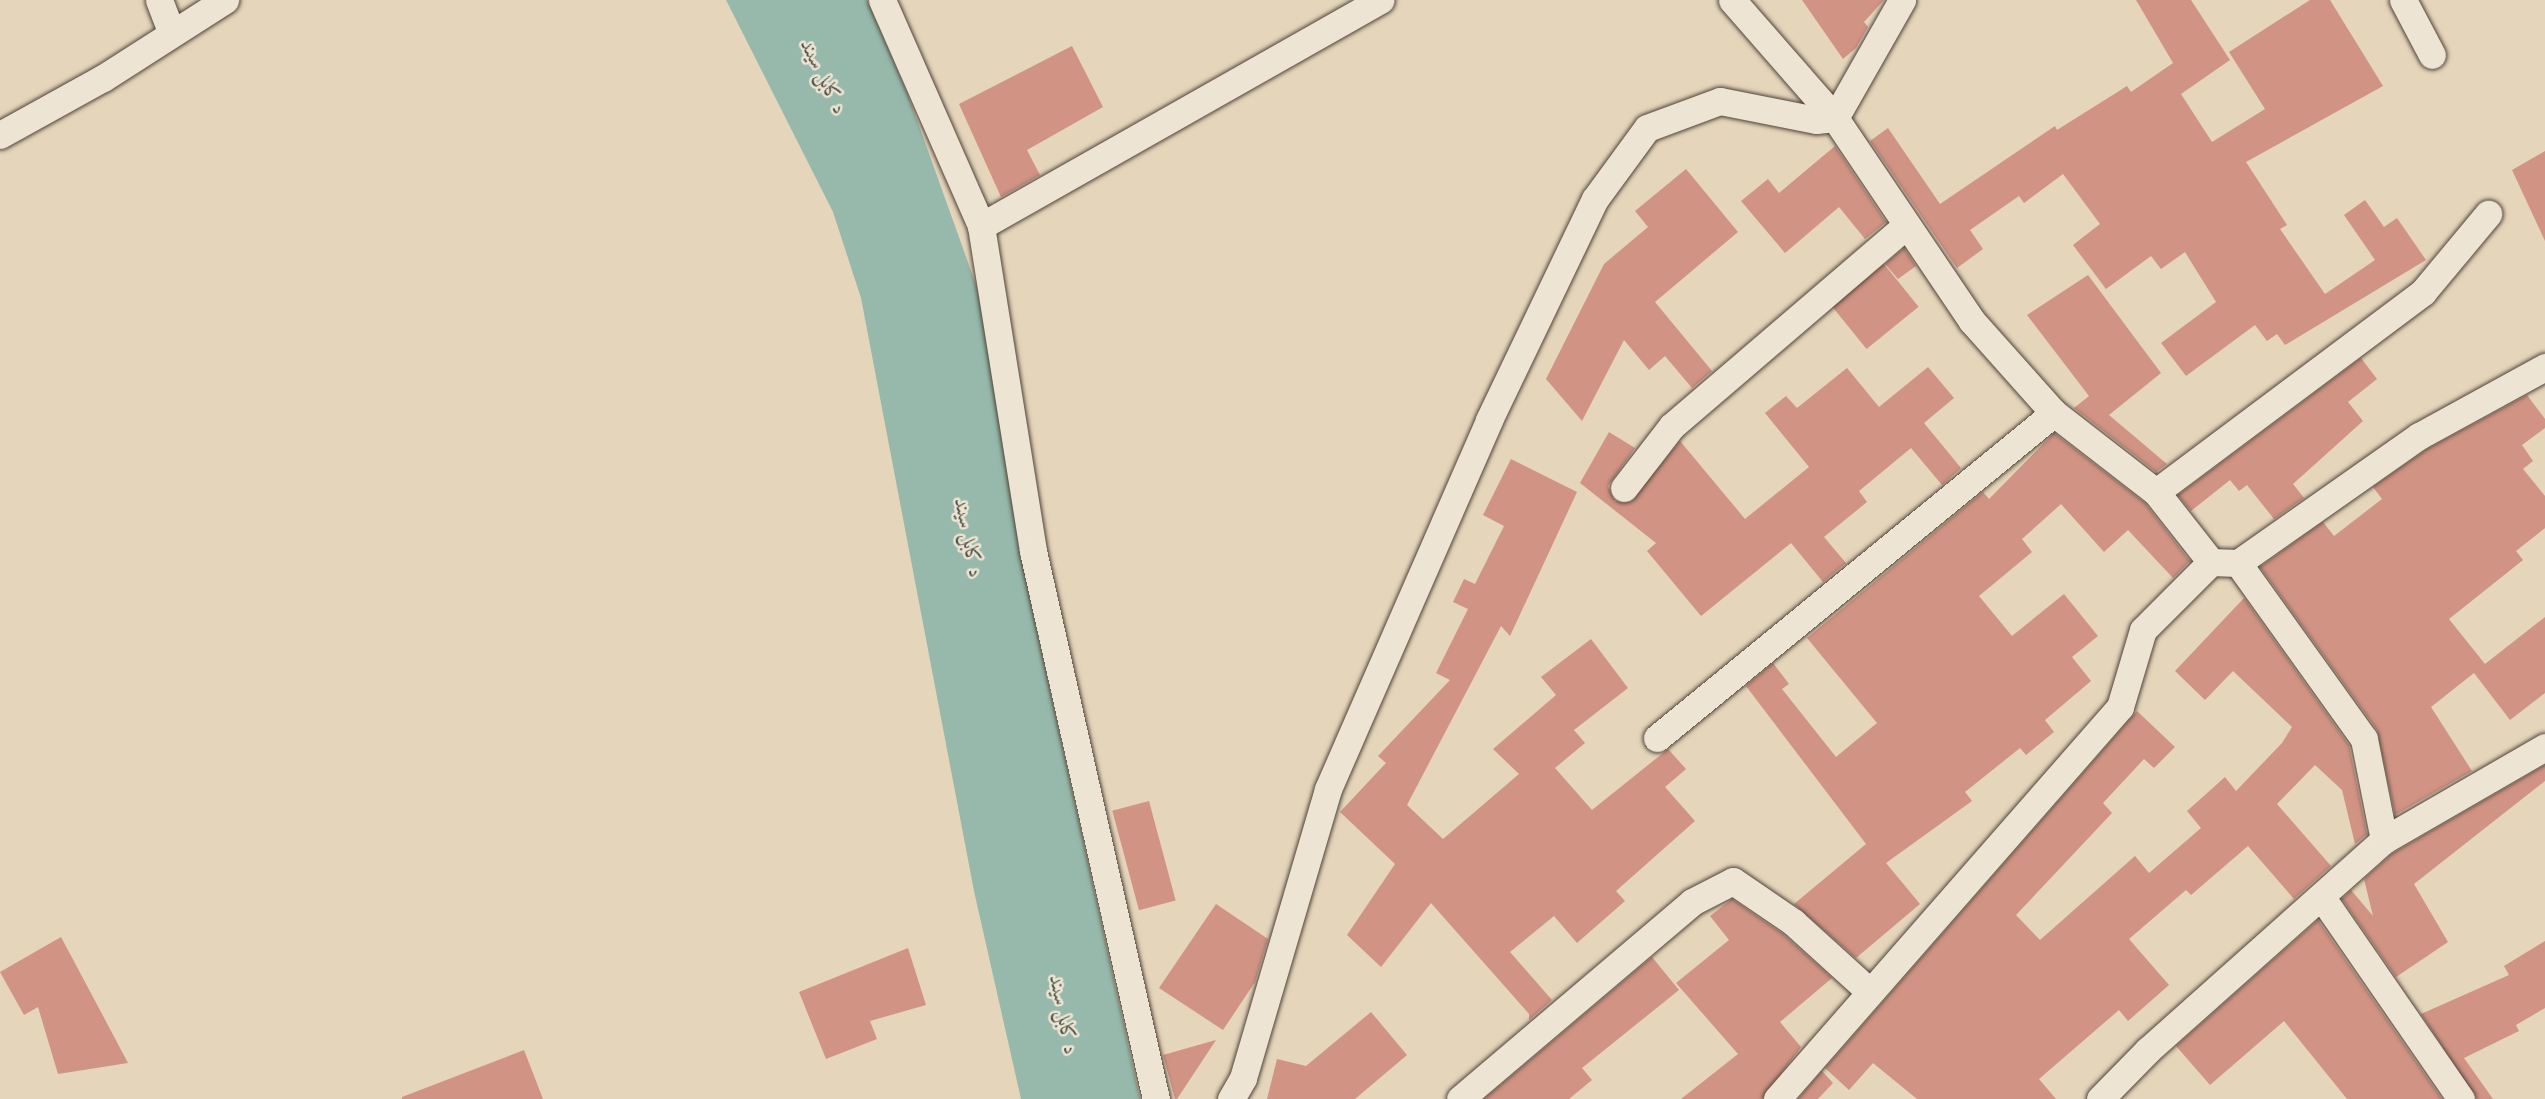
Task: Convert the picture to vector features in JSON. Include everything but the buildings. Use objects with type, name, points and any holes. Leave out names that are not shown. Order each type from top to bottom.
[{"type":"street","points":[[159,0],[171,32]]},
{"type":"street","points":[[0,135],[104,78],[171,32],[225,0]]},
{"type":"street","points":[[882,0],[981,226],[1033,551],[1156,1099]]},
{"type":"street","points":[[981,226],[1380,0]]},
{"type":"street","points":[[1732,0],[1835,118],[1905,226],[1972,321],[2054,413],[2156,492],[2211,562]]},
{"type":"street","points":[[1835,118],[1902,0]]},
{"type":"street","points":[[2403,0],[2432,55]]},
{"type":"street","points":[[1231,1099],[1243,1078],[1328,789],[1489,420],[1595,200],[1647,128],[1720,101],[1806,119],[1835,118]]},
{"type":"street","points":[[2156,492],[2423,292],[2488,214]]},
{"type":"street","points":[[1624,488],[1672,426],[1905,226]]},
{"type":"street","points":[[1777,1099],[2120,706],[2143,630],[2211,562],[2238,563],[2419,436],[2545,367]]},
{"type":"street","points":[[1657,738],[2054,413]]},
{"type":"street","points":[[2238,563],[2364,739],[2384,840]]},
{"type":"street","points":[[2100,1099],[2148,1050],[2323,899],[2384,840],[2545,747]]},
{"type":"street","points":[[1460,1099],[1692,902],[1733,880],[1793,922],[1869,991]]},
{"type":"street","points":[[2323,899],[2461,1099]]},
{"type":"water","name":"د کابل سيند","points":[[726,0],[867,0],[908,95],[993,332],[1028,590],[1140,1099],[1021,1099],[974,891],[861,298],[833,212]]}]
